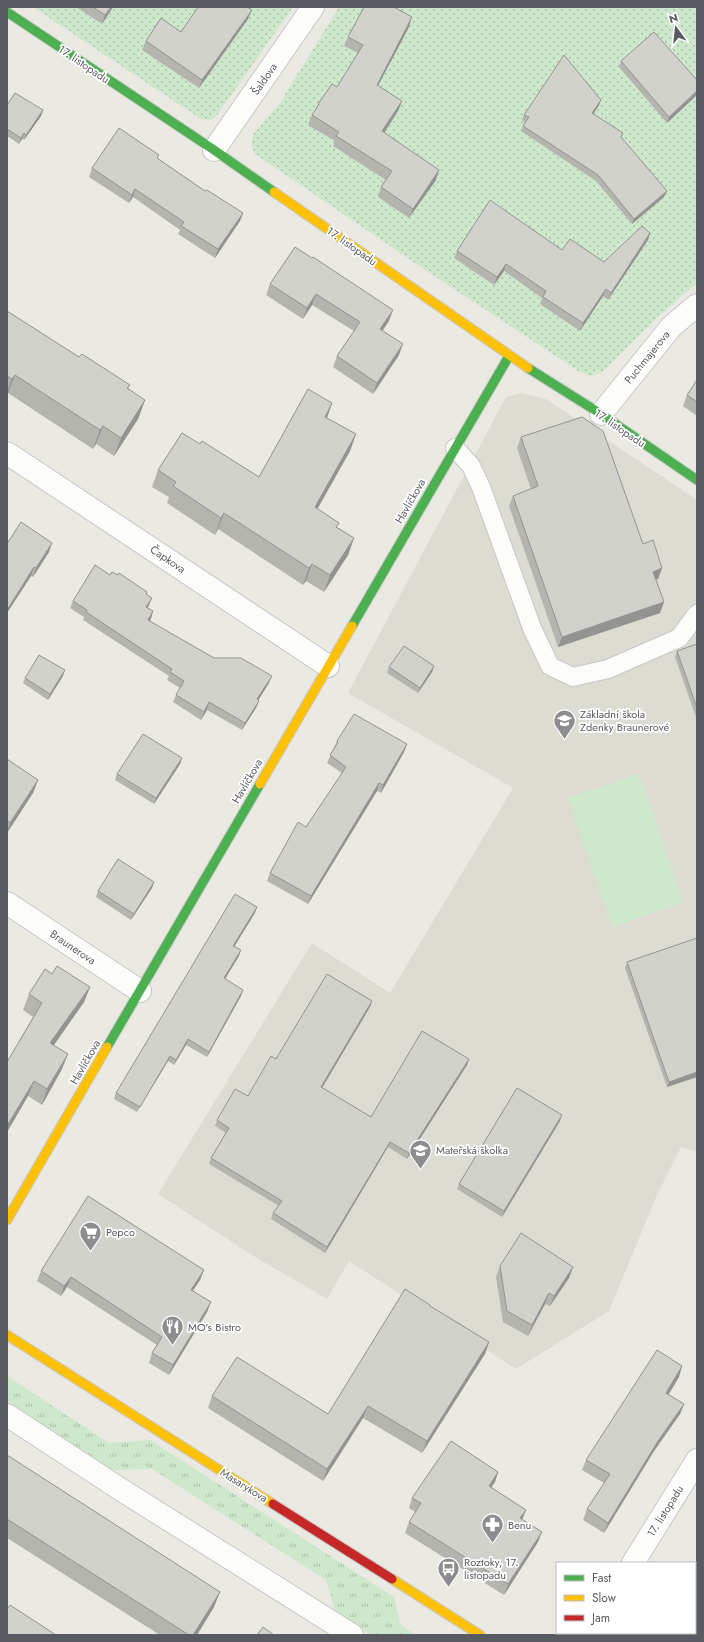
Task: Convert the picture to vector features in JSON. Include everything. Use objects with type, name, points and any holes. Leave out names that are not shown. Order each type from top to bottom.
[{"type":"street","name":"Šaldova","points":[[214,150],[313,7]]},
{"type":"street","name":"17. listopadu","points":[[7,12],[214,150],[509,356],[601,414],[697,480]]},
{"type":"street","name":"Puchmajerova","points":[[601,414],[671,327],[697,305]]},
{"type":"street","name":"Havlíčkova","points":[[7,1220],[509,356]]},
{"type":"street","name":"Čapkova","points":[[7,453],[328,666]]},
{"type":"street","name":"Braunerova","points":[[7,903],[140,991]]},
{"type":"street","name":"Masarykova","points":[[7,1335],[480,1635]]},
{"type":"street","points":[[7,1415],[127,1494],[352,1635]]},
{"type":"street","name":"17. listopadu","points":[[634,1562],[697,1460]]},
{"type":"lane","points":[[455,448],[471,466],[482,487],[532,628],[550,666],[574,677],[608,669],[679,638],[697,614]]},
{"type":"shaded area","points":[[522,393],[546,399],[697,500],[697,1152],[681,1147],[656,1197],[609,1311],[516,1369],[349,1261],[327,1299],[252,1255],[158,1194],[312,943],[390,993],[513,788],[348,693],[506,397]]},
{"type":"green space","points":[[33,7],[293,7],[218,114],[211,120],[201,119]]},
{"type":"green space","points":[[339,7],[697,7],[697,283],[660,315],[603,371],[592,376],[580,372],[421,267],[255,154],[251,143],[254,133],[280,103]]},
{"type":"green space","points":[[639,774],[683,902],[612,927],[568,798]]},
{"type":"green space","points":[[7,1376],[109,1443],[150,1440],[394,1597],[400,1624],[415,1635],[371,1635],[336,1613],[326,1580],[152,1469],[112,1470],[7,1402]]},
{"type":"building","points":[[93,7],[111,7],[105,15]]},
{"type":"building","points":[[198,7],[247,7],[252,10],[202,80],[146,41],[161,18],[181,32]]},
{"type":"building","points":[[364,7],[394,7],[412,17],[377,85],[402,101],[382,131],[439,170],[413,209],[381,187],[392,171],[336,136],[339,132],[312,115],[332,84],[337,87],[363,45],[348,37]]},
{"type":"building","points":[[654,32],[697,80],[697,91],[669,117],[621,61]]},
{"type":"building","points":[[564,55],[601,100],[592,113],[623,133],[621,137],[667,191],[634,219],[598,175],[523,126],[529,117],[524,115]]},
{"type":"building","points":[[15,93],[43,110],[26,135],[24,133],[21,138],[7,129],[7,105]]},
{"type":"building","points":[[119,128],[159,155],[157,158],[205,191],[207,190],[243,213],[218,249],[181,226],[184,222],[135,189],[132,195],[92,168]]},
{"type":"building","points":[[490,200],[562,250],[570,239],[604,262],[642,226],[650,233],[611,293],[606,289],[583,323],[543,297],[546,291],[506,264],[497,277],[457,251]]},
{"type":"building","points":[[295,247],[312,258],[313,257],[393,310],[380,329],[403,344],[377,383],[337,356],[360,322],[316,294],[307,308],[270,284]]},
{"type":"building","points":[[7,311],[79,357],[82,354],[130,385],[127,388],[145,400],[121,438],[103,426],[100,430],[15,375],[12,379],[7,376]]},
{"type":"building","points":[[697,380],[697,402],[687,395]]},
{"type":"building","points":[[308,389],[332,403],[325,417],[356,434],[315,507],[339,523],[336,527],[354,538],[330,575],[312,564],[309,568],[224,513],[221,518],[173,486],[176,482],[158,470],[182,433],[200,444],[202,441],[259,477]]},
{"type":"building","points":[[582,417],[603,431],[643,544],[653,540],[662,568],[653,572],[664,602],[562,637],[513,496],[538,486],[521,437]]},
{"type":"building","points":[[21,522],[52,543],[36,568],[34,567],[7,610],[7,544]]},
{"type":"building","points":[[95,565],[110,575],[112,572],[118,575],[119,573],[147,592],[146,594],[152,598],[146,607],[153,611],[148,620],[214,658],[241,658],[272,676],[257,699],[259,701],[245,723],[209,702],[204,712],[176,695],[184,681],[170,672],[172,669],[86,612],[87,610],[73,601]]},
{"type":"building","name":"Základní škola Zdenky Braunerové","points":[[697,644],[697,708],[677,651]]},
{"type":"building","points":[[404,646],[434,666],[420,688],[389,667]]},
{"type":"building","points":[[39,655],[65,670],[50,694],[25,678]]},
{"type":"building","points":[[354,714],[407,744],[383,785],[379,783],[311,896],[270,873],[298,822],[306,827],[346,767],[330,755]]},
{"type":"building","points":[[143,734],[182,758],[156,798],[117,774]]},
{"type":"building","points":[[7,759],[38,780],[10,823],[7,820]]},
{"type":"building","points":[[118,859],[154,882],[134,914],[98,891]]},
{"type":"building","points":[[235,894],[257,907],[233,946],[241,950],[224,978],[243,990],[209,1052],[188,1039],[176,1060],[170,1056],[140,1107],[116,1093]]},
{"type":"building","points":[[697,938],[697,1072],[669,1082],[627,962]]},
{"type":"building","points":[[57,966],[90,987],[50,1043],[68,1054],[47,1089],[34,1081],[7,1126],[7,1062],[42,1003],[29,994],[45,969],[52,974]]},
{"type":"building","points":[[327,974],[372,1001],[321,1087],[371,1117],[422,1031],[469,1059],[409,1153],[390,1142],[327,1247],[273,1213],[282,1201],[211,1158],[229,1128],[217,1120],[235,1089],[248,1096],[271,1056],[276,1059]]},
{"type":"building","points":[[517,1088],[562,1115],[504,1211],[459,1184]]},
{"type":"building","points":[[88,1196],[204,1270],[191,1290],[211,1302],[173,1365],[152,1353],[162,1337],[71,1277],[64,1286],[41,1271]]},
{"type":"building","points":[[521,1233],[573,1267],[554,1296],[549,1293],[532,1325],[507,1311],[500,1266]]},
{"type":"building","points":[[405,1289],[489,1342],[427,1441],[368,1406],[327,1469],[212,1396],[237,1357],[328,1414]]},
{"type":"building","points":[[657,1350],[682,1366],[666,1393],[684,1404],[658,1441],[608,1523],[587,1509],[610,1474],[586,1460]]},
{"type":"building","points":[[451,1441],[498,1472],[489,1486],[526,1510],[520,1518],[542,1532],[508,1584],[409,1522],[421,1503],[412,1498]]},
{"type":"building","points":[[7,1455],[220,1592],[193,1635],[189,1635],[7,1519]]},
{"type":"building","points":[[10,1605],[56,1635],[7,1635],[7,1609]]},
{"type":"building","points":[[263,1627],[274,1635],[257,1635]]},
{"type":"building","points":[[694,1634],[695,1635],[641,1635]]},
{"type":"traffic: fast","points":[[7,12],[214,150],[274,192]]},
{"type":"traffic: fast","points":[[352,626],[509,356]]},
{"type":"traffic: fast","points":[[528,368],[601,414],[697,480]]},
{"type":"traffic: fast","points":[[107,1047],[260,784]]},
{"type":"traffic: slow","points":[[274,192],[528,368]]},
{"type":"traffic: slow","points":[[260,784],[352,626]]},
{"type":"traffic: slow","points":[[7,1220],[107,1047]]},
{"type":"traffic: slow","points":[[7,1335],[273,1504]]},
{"type":"traffic: slow","points":[[392,1579],[480,1635]]},
{"type":"traffic: jam","points":[[273,1504],[392,1579]]},
{"type":"place","name":"Základní škola Zdenky Braunerové","points":[[564,740]]},
{"type":"place","name":"Mateřská školka","points":[[421,1170]]},
{"type":"place","name":"Pepco","points":[[91,1252]]},
{"type":"place","name":"MO’s Bistro","points":[[172,1346]]},
{"type":"place","name":"Benu","points":[[492,1544]]},
{"type":"place","name":"Roztoky, 17. listopadu","points":[[449,1588]]}]
